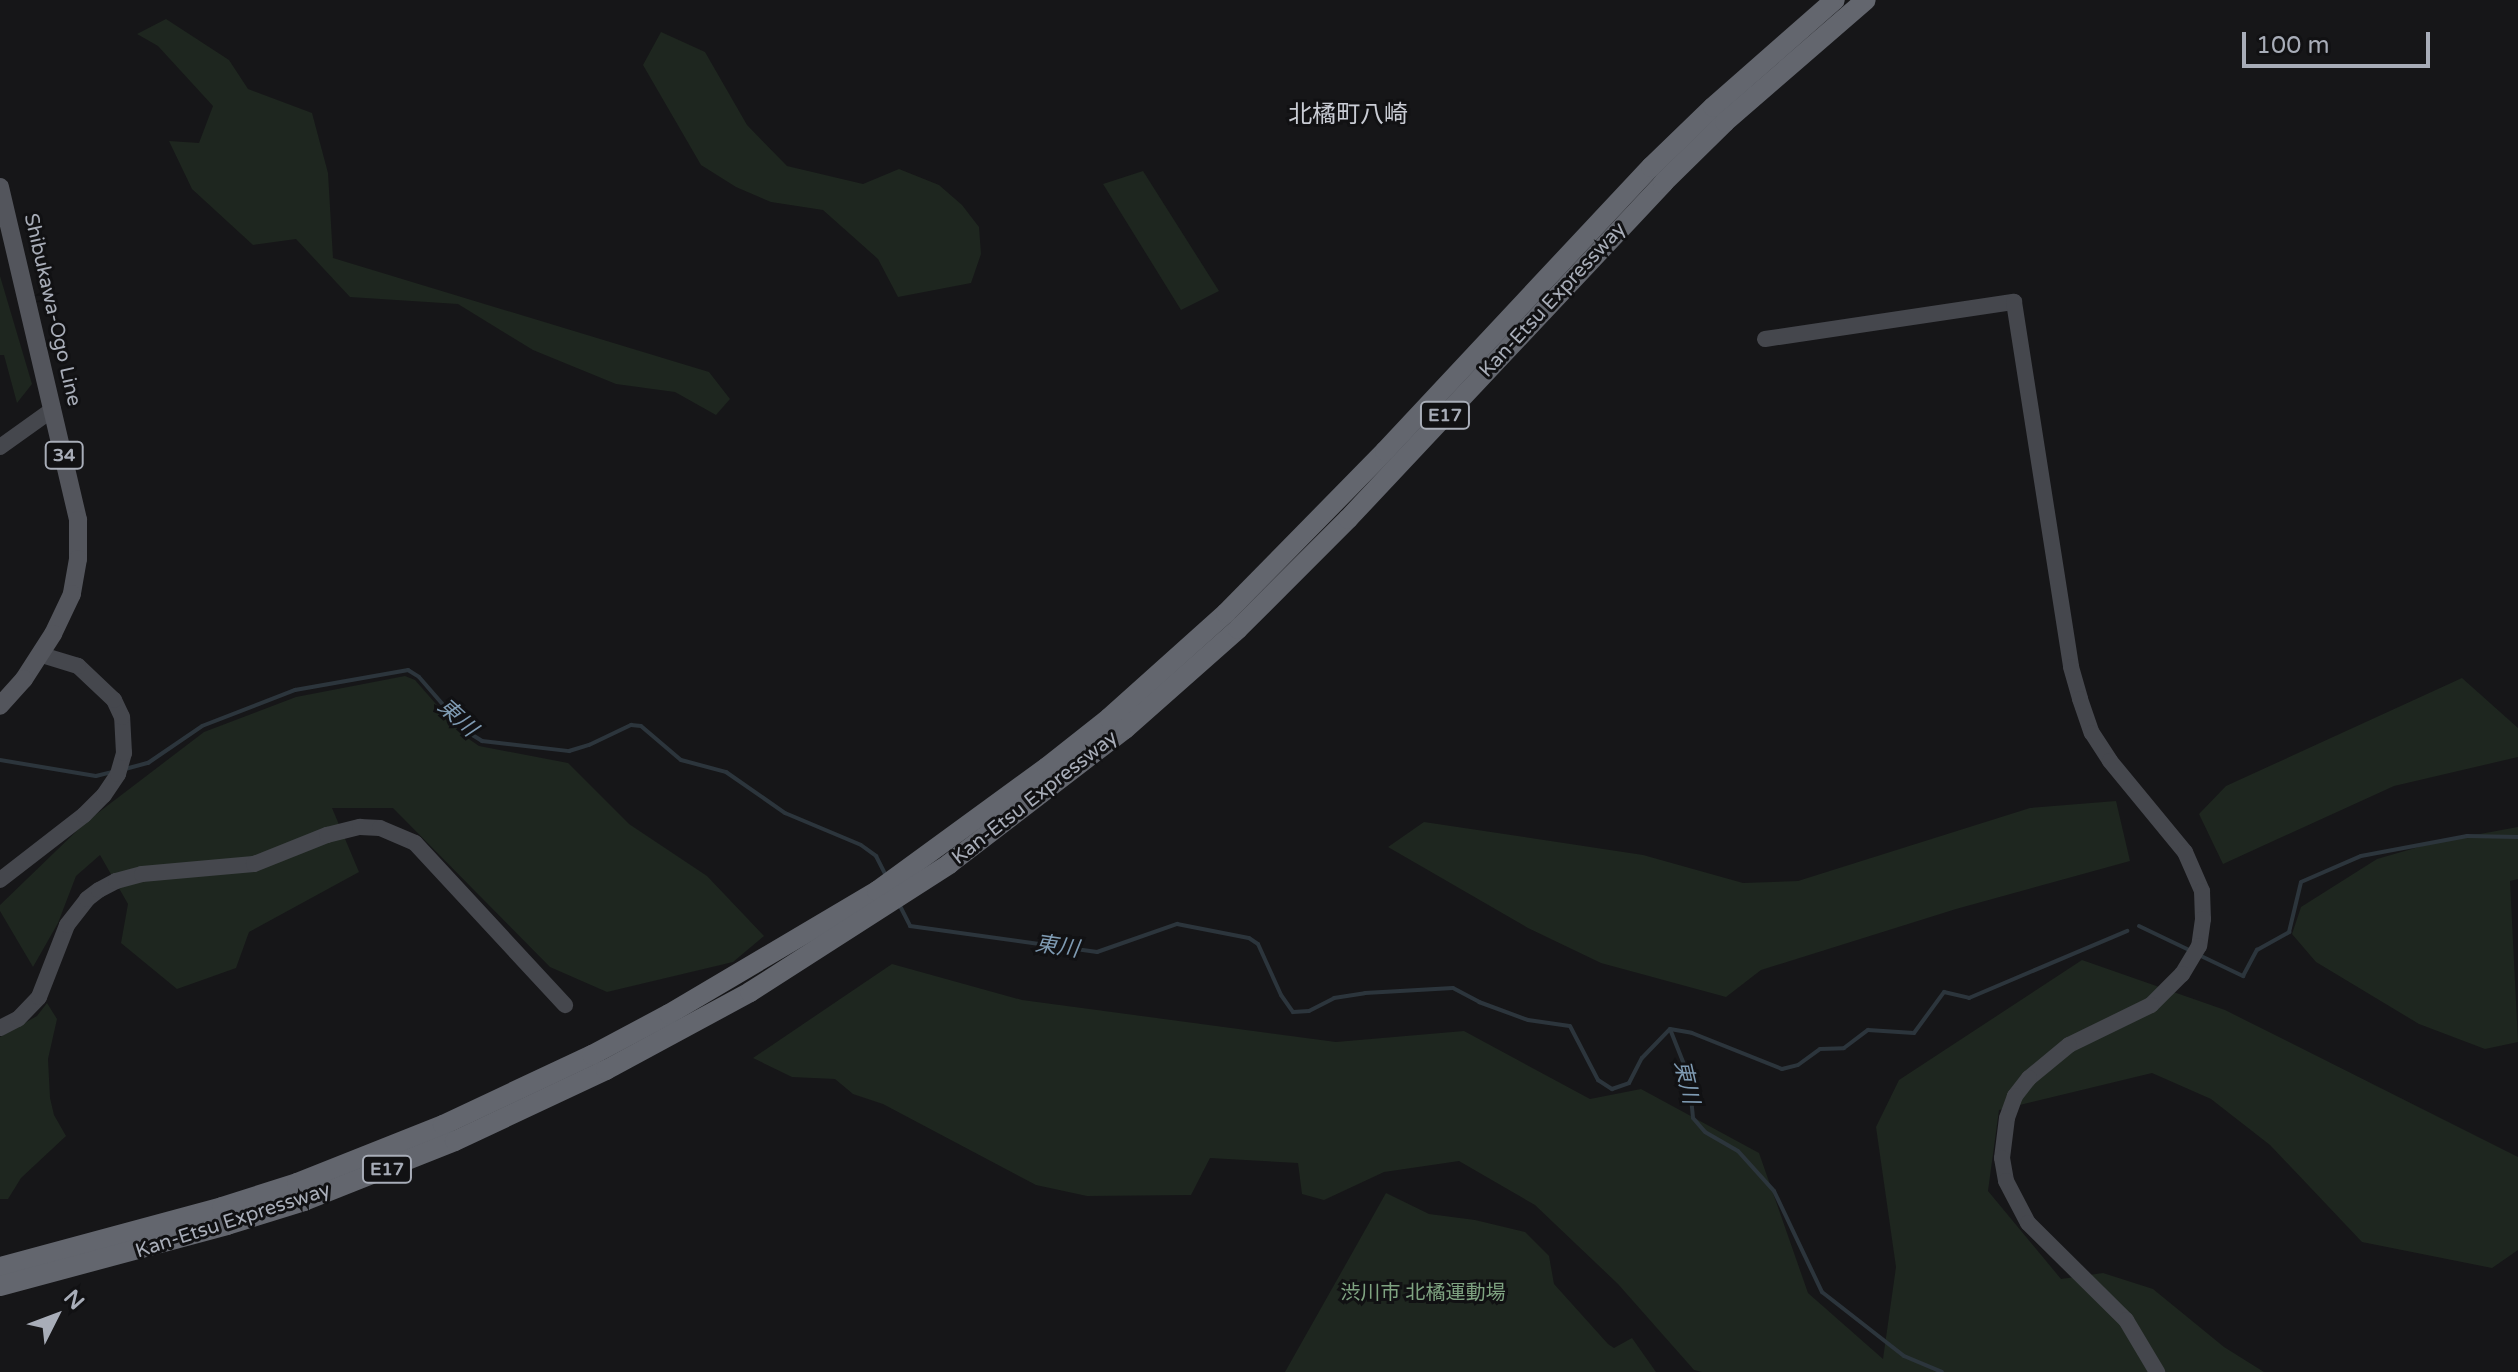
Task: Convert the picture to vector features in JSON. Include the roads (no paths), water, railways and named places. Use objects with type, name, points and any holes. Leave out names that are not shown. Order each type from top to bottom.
[{"type":"highway","name":"Kan-Etsu Expressway","points":[[0,1267],[194,1216],[371,1155],[544,1079],[742,985],[887,907],[1005,812],[1226,613],[1385,451],[1651,167],[1713,107],[1835,0]]},
{"type":"highway","name":"Kan-Etsu Expressway","points":[[1005,812],[1125,729],[1238,629],[1348,519],[1663,183],[1725,122],[1866,0]]},
{"type":"highway","name":"Kan-Etsu Expressway","points":[[0,1286],[199,1234],[382,1171],[582,1082],[742,985]]},
{"type":"main road","name":"Shibukawa-Ogo Line","points":[[0,187],[78,520],[78,559],[72,594],[41,655],[0,706]]},
{"type":"street","points":[[1765,339],[2014,302],[2071,667],[2080,699],[2092,733],[2110,761],[2175,837],[2195,871],[2202,891],[2203,919],[2199,946],[2182,974],[2151,1005],[2069,1045],[2045,1063],[2015,1096],[2002,1143],[2006,1181],[2028,1223],[2126,1320],[2157,1372]]},
{"type":"street","points":[[0,447],[53,409]]},
{"type":"street","points":[[0,880],[84,815],[104,795],[118,774],[124,753],[122,717],[104,688],[78,666],[41,655]]},
{"type":"street","points":[[0,1028],[18,1019],[39,997],[67,925],[87,899],[99,890],[116,881],[142,874],[254,864],[327,835],[360,827],[380,828],[415,843],[565,1005]]},
{"type":"waterway","name":"東川","points":[[125,769],[148,763],[202,726],[295,690],[408,670],[419,677],[466,731],[482,741],[569,751],[631,725],[641,726],[681,760],[726,772],[785,813],[861,845],[876,856],[886,876]]},
{"type":"waterway","name":"東川","points":[[0,760],[96,776],[112,772]]},
{"type":"waterway","points":[[2201,956],[2243,976],[2257,950],[2289,932],[2301,882],[2361,856],[2467,836],[2518,837]]},
{"type":"waterway","name":"東川","points":[[898,902],[910,926],[1097,952],[1177,924],[1249,938],[1258,944],[1281,995],[1293,1012],[1309,1011],[1334,998],[1365,993],[1453,988],[1479,1002],[1528,1020],[1570,1026],[1598,1080],[1612,1089],[1629,1083],[1642,1058],[1670,1029]]},
{"type":"waterway","points":[[2139,926],[2189,950]]},
{"type":"waterway","points":[[1670,1029],[1692,1033],[1782,1069],[1798,1065],[1820,1049],[1844,1048],[1868,1030],[1914,1033],[1944,992],[1969,998],[2127,931]]},
{"type":"waterway","name":"東川","points":[[1670,1029],[1689,1077],[1693,1118],[1705,1132],[1738,1151],[1774,1191],[1822,1292],[1904,1356],[1942,1372]]},
{"type":"district","name":"北橘町八崎","points":[[1348,115]]},
{"type":"park label","name":"渋川市 北橘運動場","points":[[1423,1293]]}]
